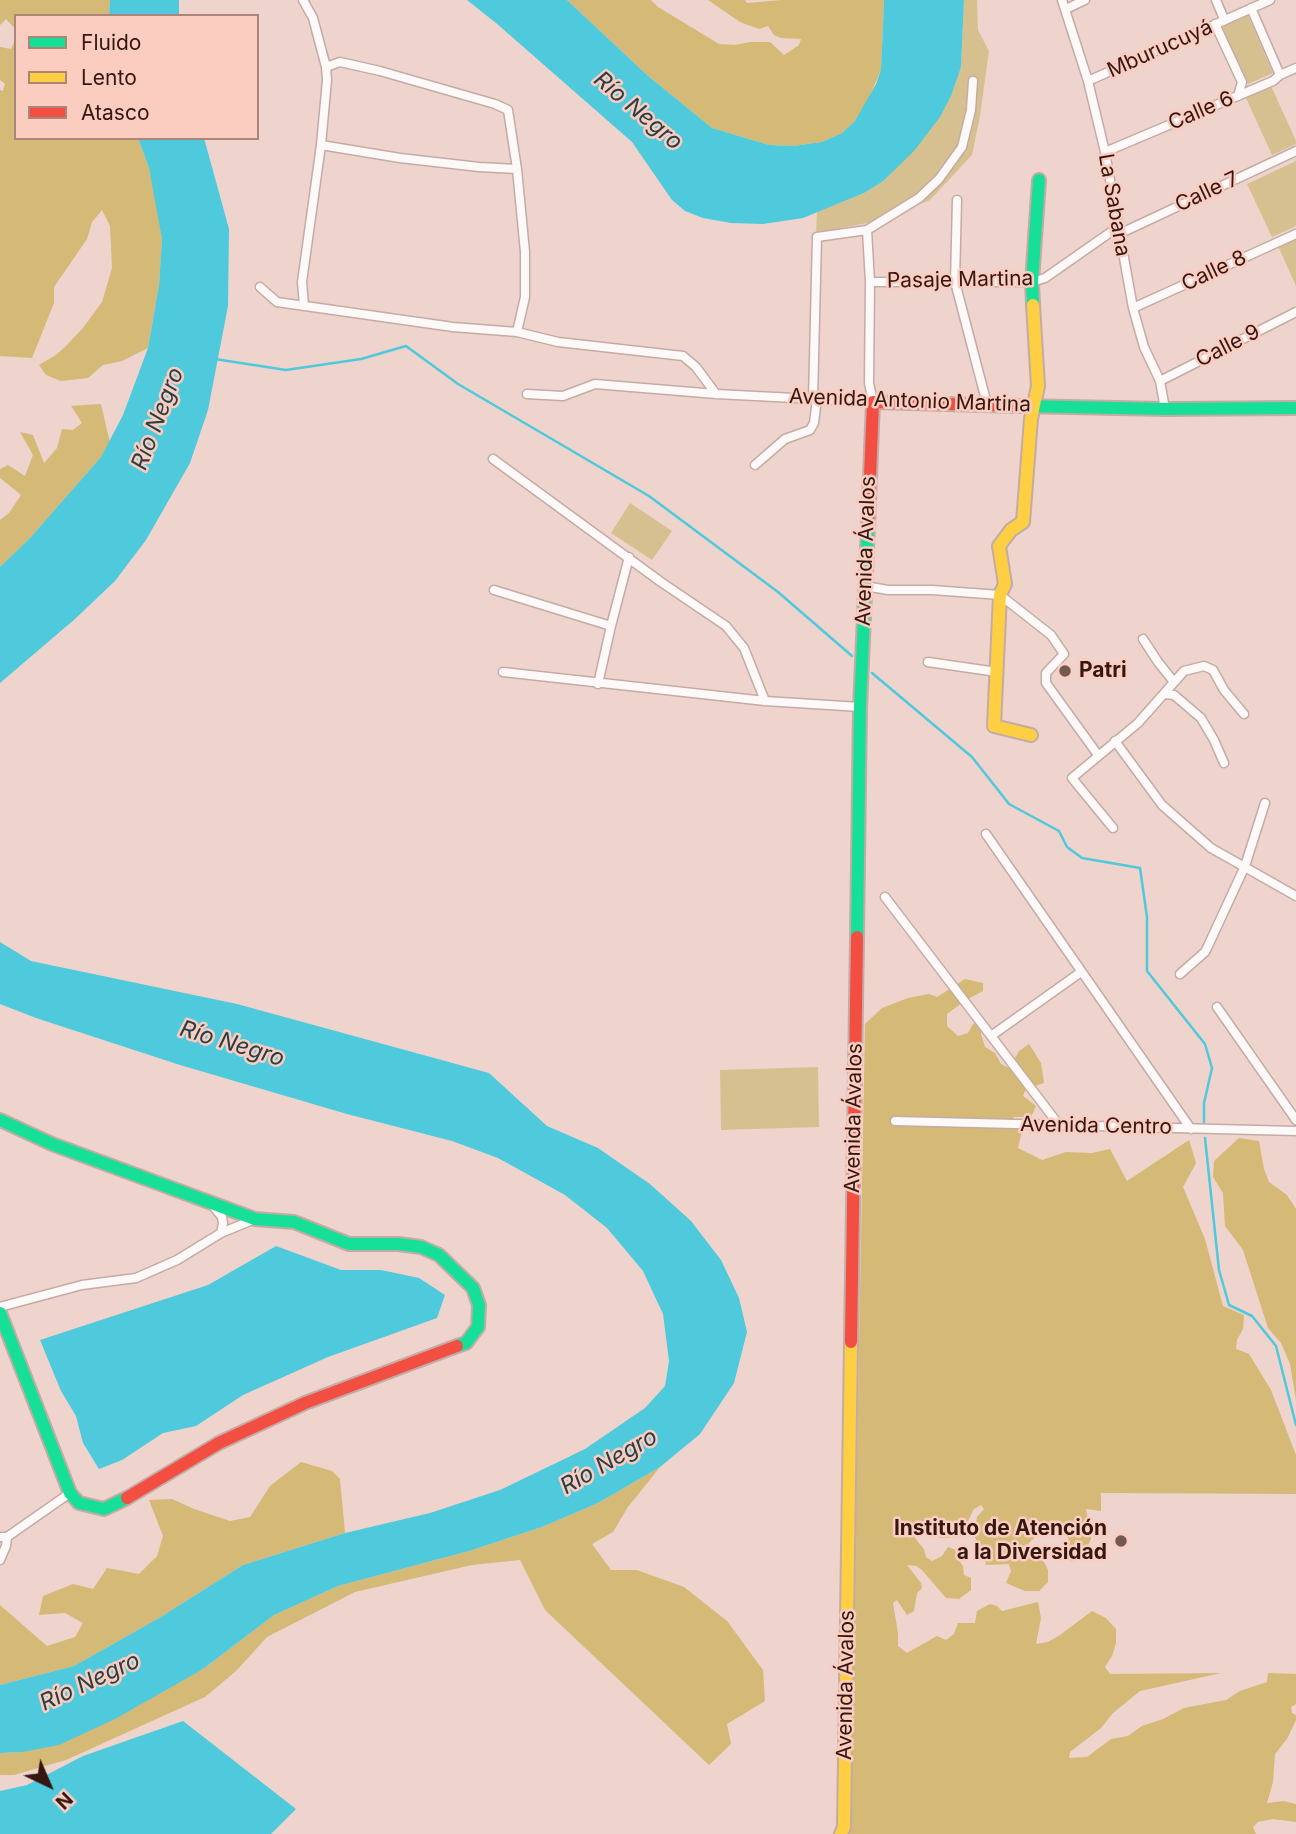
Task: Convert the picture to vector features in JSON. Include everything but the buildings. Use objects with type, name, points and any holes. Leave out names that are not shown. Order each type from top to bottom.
[{"type":"street","points":[[303,0],[313,18],[326,67],[321,145],[302,282],[304,306]]},
{"type":"street","points":[[1064,4],[1085,0]]},
{"type":"street","points":[[1216,0],[1224,19]]},
{"type":"street","name":"Mburucuyá","points":[[1088,81],[1270,0]]},
{"type":"street","name":"La Sabana","points":[[1064,4],[1088,81],[1105,152],[1133,308],[1144,347],[1160,381],[1165,409]]},
{"type":"street","points":[[1254,5],[1280,75]]},
{"type":"street","points":[[1215,24],[1242,82],[1238,96]]},
{"type":"street","points":[[326,67],[340,62],[380,71],[508,110],[525,252],[525,297],[517,332]]},
{"type":"street","name":"Calle 6","points":[[1105,152],[1273,81],[1296,68]]},
{"type":"street","points":[[755,465],[785,439],[810,430],[814,423],[817,237],[867,230],[919,198],[939,180],[962,147],[971,110],[973,80]]},
{"type":"street","points":[[321,145],[400,158],[517,169]]},
{"type":"street","name":"Calle 7","points":[[1118,230],[1296,151]]},
{"type":"street","points":[[1031,735],[994,726],[1000,595],[1006,584],[999,545],[1011,530],[1023,522],[1038,386],[1032,282],[1039,180]]},
{"type":"street","points":[[957,200],[955,282],[986,404]]},
{"type":"street","points":[[867,230],[870,282],[869,383],[873,402]]},
{"type":"street","name":"Pasaje Martina","points":[[870,282],[1032,282],[1045,278],[1118,230]]},
{"type":"street","name":"Calle 8","points":[[1133,308],[1296,234]]},
{"type":"street","points":[[260,287],[277,302],[453,327],[517,332],[558,342],[683,356],[696,367],[716,394]]},
{"type":"street","name":"Calle 9","points":[[1160,381],[1296,312]]},
{"type":"street","name":"Avenida Antonio Martina","points":[[527,394],[563,396],[595,384],[716,394],[873,402],[1165,409],[1296,408]]},
{"type":"street","name":"Avenida Ávalos","points":[[841,1834],[844,1798],[860,707],[873,402]]},
{"type":"street","points":[[494,459],[661,582],[726,626],[744,648],[765,701]]},
{"type":"street","points":[[598,684],[629,557]]},
{"type":"street","points":[[865,586],[888,590],[1000,595],[1051,635],[1064,654],[1046,673],[1046,682],[1098,755]]},
{"type":"street","points":[[494,590],[611,626]]},
{"type":"street","points":[[1143,639],[1157,663],[1174,682]]},
{"type":"street","points":[[928,663],[997,672]]},
{"type":"street","points":[[1113,828],[1072,778],[1138,723],[1184,671],[1204,667],[1213,670],[1224,690],[1244,714]]},
{"type":"street","points":[[503,672],[765,701],[860,707]]},
{"type":"street","points":[[1166,694],[1174,695],[1201,718],[1224,764]]},
{"type":"street","points":[[1115,741],[1163,805],[1212,848],[1296,896]]},
{"type":"street","points":[[1180,974],[1205,952],[1245,866],[1265,803]]},
{"type":"street","points":[[986,834],[1191,1129]]},
{"type":"street","points":[[886,897],[1059,1125]]},
{"type":"street","points":[[991,1036],[1081,972]]},
{"type":"street","points":[[1217,1007],[1296,1120]]},
{"type":"street","points":[[0,1120],[52,1144],[255,1219],[293,1222],[349,1244],[421,1247],[439,1255],[473,1288],[479,1305],[478,1328],[466,1343],[305,1403],[219,1443],[104,1509],[79,1503],[70,1493],[0,1313]]},
{"type":"street","name":"Avenida Centro","points":[[895,1121],[1296,1131]]},
{"type":"street","points":[[211,1203],[222,1217],[221,1233]]},
{"type":"street","points":[[0,1307],[82,1285],[136,1278],[177,1260],[221,1233],[255,1219]]},
{"type":"street","points":[[0,1560],[6,1546],[3,1537],[70,1493]]},
{"type":"shaded area","points":[[0,0],[110,0],[109,14],[14,14],[14,28],[6,19],[0,25]]},
{"type":"shaded area","points":[[567,0],[651,0],[719,44],[770,42],[784,55],[799,45],[801,39],[781,38],[774,35],[768,26],[759,29],[740,22],[708,0],[745,0],[747,3],[782,0],[884,0],[881,70],[864,109],[842,133],[822,142],[793,146],[769,145],[712,128],[647,75]]},
{"type":"shaded area","points":[[964,0],[977,0],[978,30],[989,51],[972,155],[930,200],[882,220],[816,233],[817,212],[864,193],[882,182],[961,68]]},
{"type":"shaded area","points":[[1248,15],[1273,73],[1248,84],[1222,27]]},
{"type":"shaded area","points":[[14,42],[14,140],[139,140],[149,168],[162,239],[159,285],[148,348],[122,361],[103,365],[88,378],[61,381],[46,375],[39,365],[66,346],[102,302],[112,268],[110,226],[102,210],[92,222],[87,239],[54,287],[54,303],[32,358],[0,356],[0,90],[3,91],[5,84],[0,80],[0,47],[11,49]]},
{"type":"shaded area","points":[[1271,86],[1296,141],[1296,144],[1272,155],[1246,98]]},
{"type":"shaded area","points":[[1296,161],[1296,226],[1272,237],[1247,184]]},
{"type":"shaded area","points":[[1296,239],[1296,286],[1278,246]]},
{"type":"shaded area","points":[[101,404],[110,443],[101,457],[30,538],[0,567],[0,520],[9,513],[21,495],[0,478],[0,469],[8,465],[25,476],[33,455],[20,432],[33,435],[44,463],[57,448],[62,429],[73,430],[82,423],[71,406]]},
{"type":"shaded area","points":[[630,503],[672,531],[652,560],[611,533]]},
{"type":"shaded area","points":[[965,979],[983,983],[983,991],[947,1014],[947,1026],[958,1036],[968,1033],[973,1024],[982,1020],[981,1034],[985,1047],[995,1053],[1001,1064],[1009,1068],[1019,1051],[1029,1044],[1041,1063],[1044,1083],[1026,1089],[1023,1096],[1036,1106],[1031,1117],[1013,1117],[1022,1131],[1018,1148],[1042,1160],[1066,1152],[1092,1153],[1110,1149],[1127,1181],[1189,1140],[1196,1163],[1183,1187],[1205,1239],[1223,1306],[1244,1315],[1243,1329],[1236,1349],[1249,1354],[1271,1390],[1296,1455],[1296,1494],[1101,1493],[1101,1511],[1086,1509],[1091,1539],[1085,1551],[1072,1562],[1065,1556],[1070,1542],[1066,1534],[1037,1526],[1038,1534],[1024,1548],[1026,1555],[1041,1556],[1048,1570],[1048,1582],[1039,1591],[1025,1591],[1006,1583],[1011,1571],[1009,1564],[986,1565],[983,1551],[974,1536],[977,1517],[984,1509],[981,1505],[974,1509],[960,1537],[940,1538],[932,1527],[922,1526],[914,1537],[924,1549],[926,1557],[932,1561],[942,1556],[948,1547],[956,1550],[964,1575],[971,1578],[971,1590],[959,1599],[946,1598],[922,1570],[907,1565],[922,1588],[917,1593],[914,1611],[907,1615],[897,1600],[893,1603],[898,1646],[907,1653],[937,1636],[946,1640],[954,1634],[958,1623],[975,1623],[977,1611],[990,1604],[1002,1611],[1038,1602],[1041,1618],[1036,1644],[1048,1642],[1060,1635],[1092,1611],[1106,1618],[1116,1629],[1116,1643],[1105,1667],[1110,1674],[1221,1673],[1140,1691],[1113,1713],[1101,1728],[1070,1752],[1069,1758],[1087,1757],[1111,1739],[1128,1736],[1142,1726],[1184,1708],[1226,1700],[1240,1691],[1267,1682],[1268,1673],[1296,1674],[1296,1704],[1291,1707],[1296,1720],[1287,1739],[1275,1754],[1273,1782],[1267,1803],[1284,1801],[1296,1804],[1296,1822],[1273,1819],[1258,1822],[1253,1827],[1256,1834],[850,1834],[865,1024],[882,1008],[908,998],[929,994],[937,997]]},
{"type":"shaded area","points":[[818,1067],[819,1127],[721,1130],[720,1070]]},
{"type":"shaded area","points":[[1239,1138],[1259,1141],[1269,1182],[1287,1195],[1296,1209],[1296,1400],[1290,1364],[1281,1343],[1268,1328],[1243,1250],[1225,1226],[1223,1193],[1213,1177],[1214,1161]]},
{"type":"shaded area","points":[[301,1462],[332,1471],[340,1479],[345,1533],[243,1565],[159,1618],[74,1666],[0,1685],[0,1605],[47,1646],[75,1637],[83,1623],[65,1613],[39,1615],[43,1596],[73,1584],[93,1589],[107,1568],[139,1574],[157,1556],[163,1536],[149,1500],[172,1499],[230,1521],[250,1517],[270,1486]]},
{"type":"shaded area","points":[[660,1467],[628,1507],[613,1532],[592,1544],[611,1570],[637,1570],[684,1587],[727,1621],[763,1670],[765,1701],[727,1724],[731,1744],[709,1765],[545,1610],[520,1560],[472,1565],[355,1592],[267,1637],[236,1671],[205,1697],[66,1760],[14,1775],[0,1775],[0,1753],[22,1752],[203,1669],[274,1615],[338,1586],[469,1551],[542,1527],[598,1503]]},
{"type":"water","points":[[110,0],[179,0],[179,14],[109,14]]},
{"type":"water","name":"Río Negro","points":[[467,0],[567,0],[647,75],[712,128],[769,145],[793,146],[822,142],[842,133],[855,121],[881,70],[884,0],[964,0],[961,67],[940,117],[914,151],[882,182],[864,193],[803,218],[763,224],[731,223],[703,218],[685,211],[672,200],[632,142]]},
{"type":"water","name":"Río Negro","points":[[139,140],[205,140],[229,229],[228,306],[208,410],[190,463],[146,540],[115,581],[0,683],[0,567],[30,538],[101,457],[123,415],[148,348],[159,285],[162,239],[149,168]]},
{"type":"water","name":"Río Negro","points":[[0,942],[31,961],[237,1004],[489,1073],[547,1126],[598,1148],[650,1184],[691,1221],[721,1260],[739,1298],[747,1332],[734,1383],[700,1434],[660,1467],[598,1503],[542,1527],[469,1551],[338,1586],[274,1615],[203,1669],[115,1719],[59,1745],[0,1753],[0,1685],[74,1666],[159,1618],[243,1565],[345,1533],[430,1513],[500,1490],[585,1449],[645,1408],[665,1386],[669,1361],[663,1314],[643,1271],[607,1228],[565,1195],[498,1158],[452,1141],[347,1114],[180,1065],[0,1004]]},
{"type":"water","points":[[276,1246],[341,1270],[381,1270],[419,1278],[445,1295],[437,1318],[328,1357],[243,1395],[196,1426],[163,1433],[122,1460],[99,1469],[83,1443],[76,1416],[61,1391],[40,1340],[208,1285]]},
{"type":"water","points":[[183,1721],[296,1809],[271,1834],[0,1834],[0,1791],[27,1785],[83,1756]]},
{"type":"waterway","points":[[215,359],[286,370],[361,359],[406,346],[458,384],[649,496],[778,592],[852,656]]},
{"type":"waterway","points":[[872,673],[972,757],[1009,804],[1059,831],[1067,847],[1082,858],[1140,868],[1147,917],[1147,971],[1205,1044],[1212,1068],[1204,1103],[1204,1122]]},
{"type":"waterway","points":[[1205,1138],[1219,1270],[1229,1305],[1252,1316],[1276,1346],[1296,1425]]},
{"type":"traffic: fast","points":[[1033,305],[1032,282],[1039,180]]},
{"type":"traffic: fast","points":[[1020,406],[1296,408]]},
{"type":"traffic: fast","points":[[857,937],[860,707],[868,526]]},
{"type":"traffic: fast","points":[[0,1120],[52,1144],[255,1219],[294,1222],[349,1244],[398,1244],[421,1247],[439,1255],[473,1288],[479,1305],[478,1327],[466,1343],[457,1346]]},
{"type":"traffic: fast","points":[[0,1313],[70,1493],[79,1503],[104,1509],[127,1498]]},
{"type":"traffic: slow","points":[[1031,735],[994,726],[1000,595],[1005,584],[999,546],[1011,530],[1023,522],[1031,419],[1038,386],[1033,305]]},
{"type":"traffic: slow","points":[[841,1834],[844,1827],[851,1342]]},
{"type":"traffic: jam","points":[[868,526],[873,402],[1020,406]]},
{"type":"traffic: jam","points":[[851,1342],[857,937]]},
{"type":"traffic: jam","points":[[127,1498],[219,1443],[305,1403],[457,1346]]},
{"type":"place","name":"Patri","points":[[1065,671]]},
{"type":"place","name":"Instituto de Atención a la Diversidad","points":[[1121,1541]]}]
